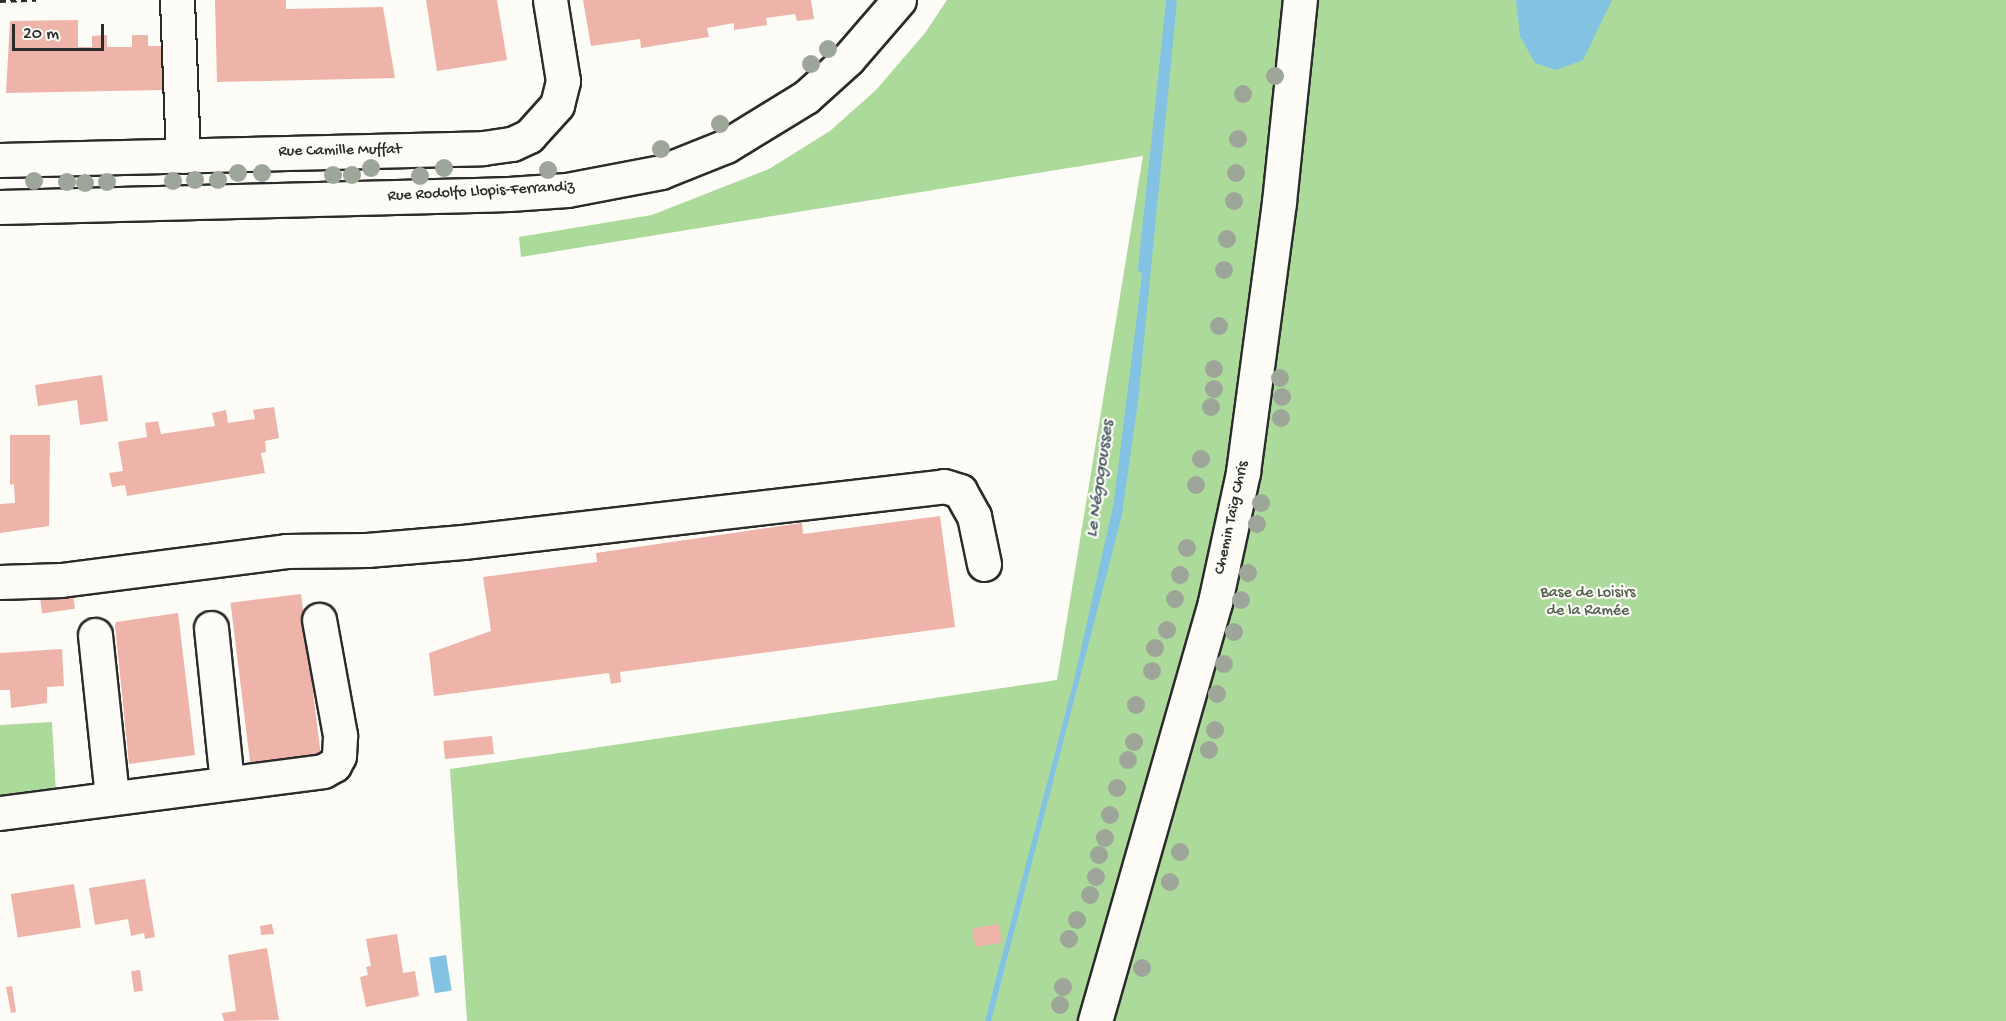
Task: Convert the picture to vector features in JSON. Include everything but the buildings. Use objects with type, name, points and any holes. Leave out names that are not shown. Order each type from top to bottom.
[{"type":"street","points":[[177,0],[183,156]]},
{"type":"street","name":"Rue Camille Muffat","points":[[0,160],[483,148],[512,144],[529,136],[557,105],[563,81],[550,0]]},
{"type":"street","name":"Rue Rodolfo Llopis-Ferrandiz","points":[[0,207],[509,194],[567,190],[662,172],[726,146],[806,97],[848,59],[899,0]]},
{"type":"street","name":"Chemin Taïg Chris","points":[[1095,1021],[1215,602],[1243,472],[1279,202],[1300,0]]},
{"type":"street","points":[[0,582],[61,580],[286,551],[367,550],[463,542],[944,486],[960,491],[974,516],[984,564]]},
{"type":"street","points":[[0,813],[323,771],[334,765],[339,756],[340,735],[319,620]]},
{"type":"street","points":[[211,628],[227,783]]},
{"type":"street","points":[[95,635],[112,798]]},
{"type":"path","points":[[0,1],[36,0]]},
{"type":"green space","name":"Base de Loisirs de la Ramée","points":[[947,0],[2006,0],[2006,1021],[467,1021],[450,769],[1057,680],[1143,156],[521,257],[519,237],[652,215],[769,169],[830,131],[876,90],[925,33]]},
{"type":"green space","points":[[52,722],[56,793],[0,801],[0,725]]},
{"type":"water","points":[[1170,0],[1177,2],[1138,402],[1122,515],[991,1021],[985,1021],[1074,680],[1114,502],[1146,242]]},
{"type":"water","points":[[1516,0],[1612,0],[1583,60],[1556,70],[1535,63],[1520,36]]},
{"type":"water","points":[[446,955],[452,991],[435,993],[429,958]]},
{"type":"waterway","name":"Le Négogousses","points":[[1142,268],[1170,0]]}]
